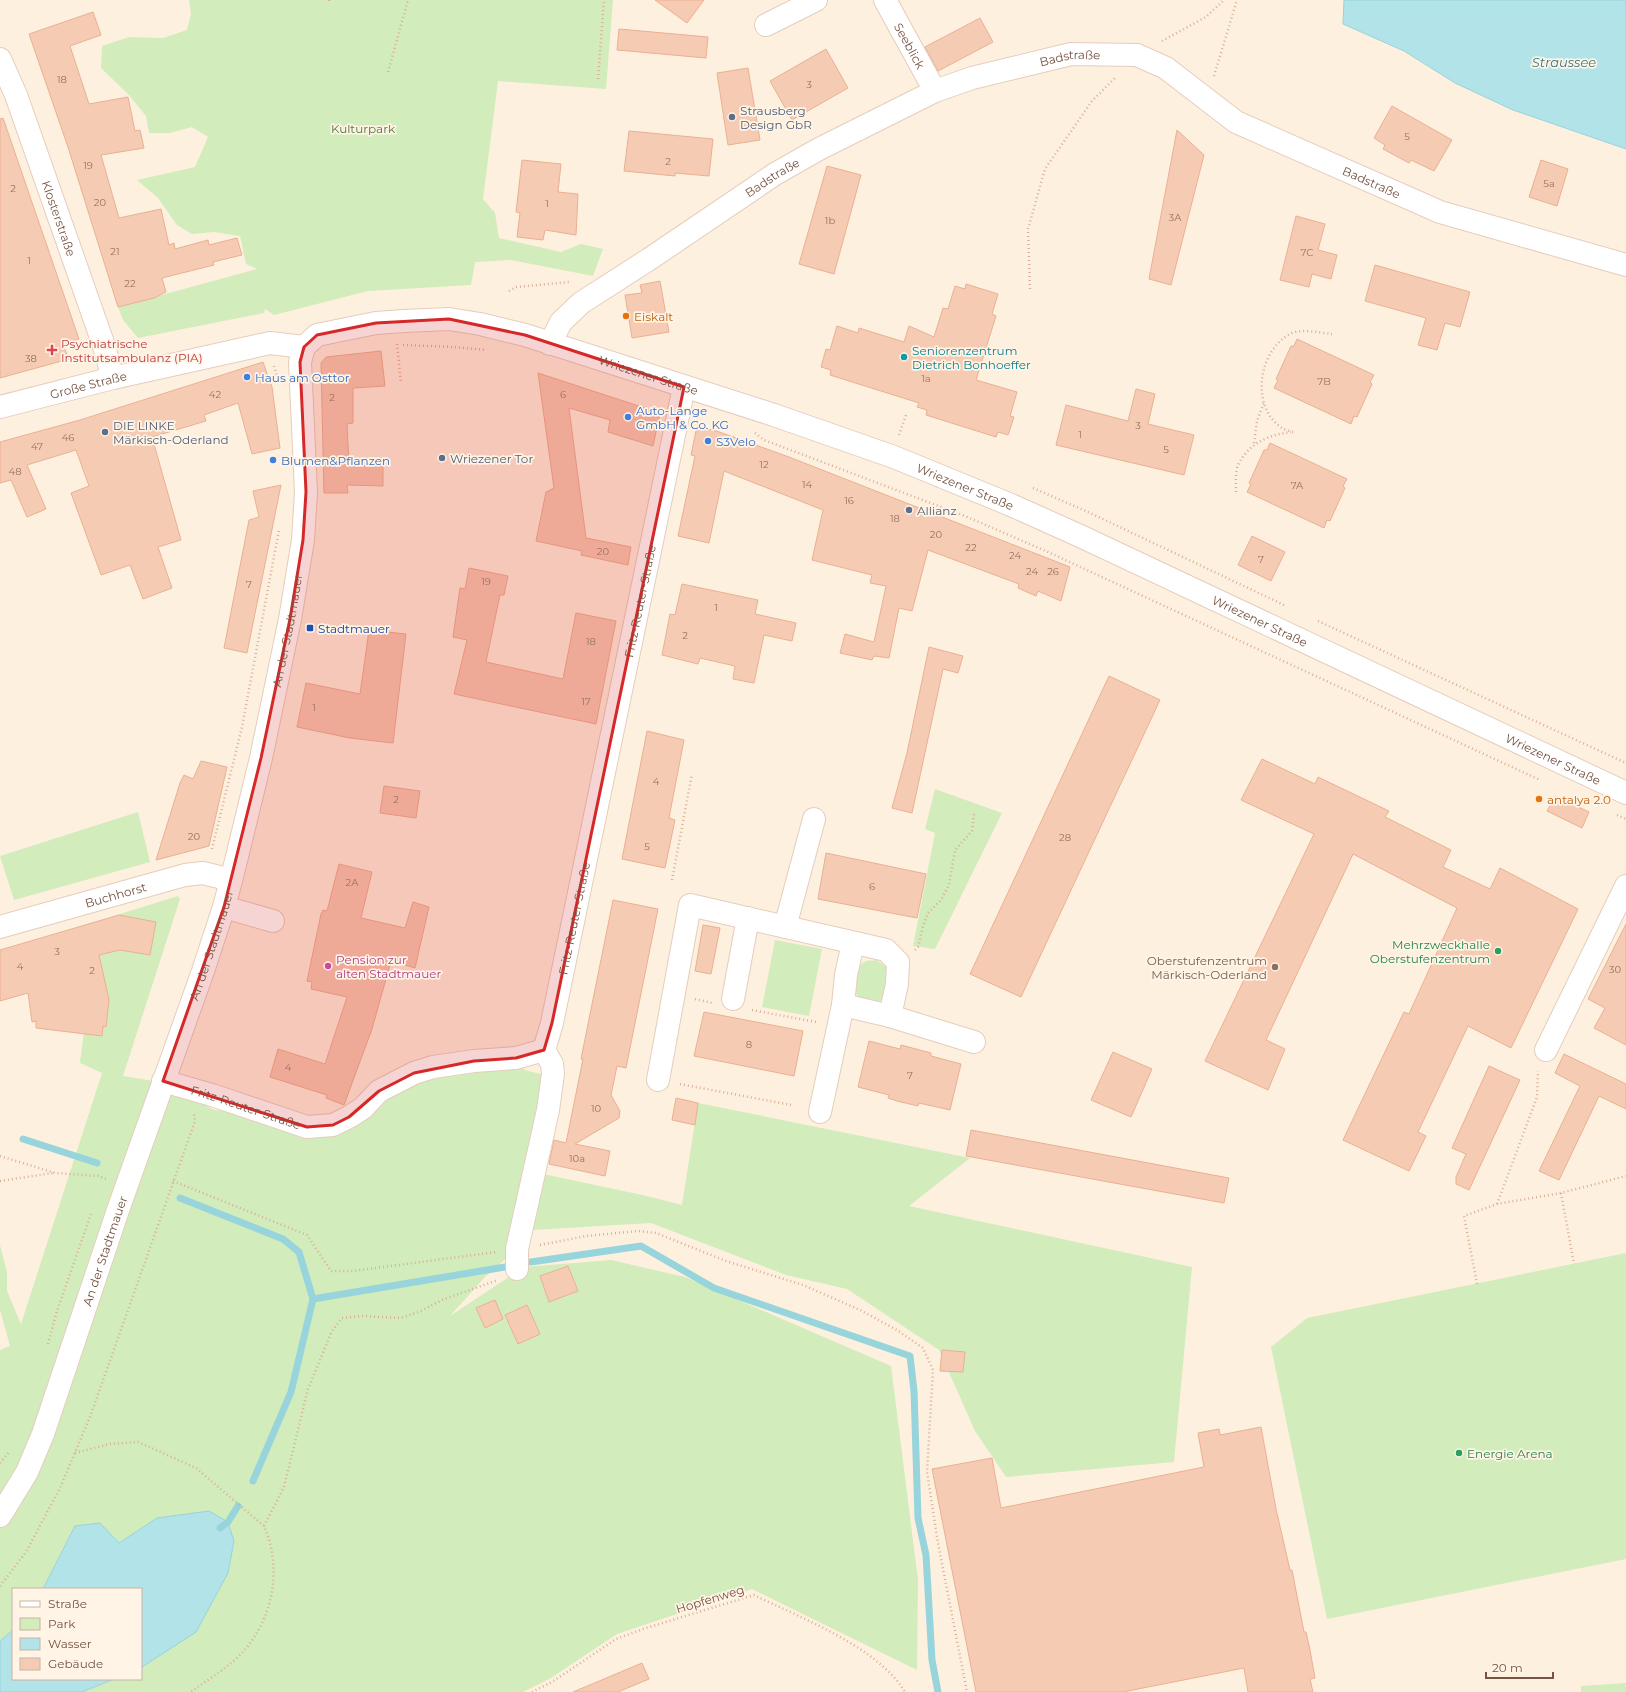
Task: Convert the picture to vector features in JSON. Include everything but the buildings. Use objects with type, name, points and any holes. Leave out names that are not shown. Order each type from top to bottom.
[{"type":"street","points":[[766,25],[816,0]]},
{"type":"street","name":"Seeblick","points":[[885,0],[935,91]]},
{"type":"street","name":"Badstraße","points":[[550,344],[561,322],[581,302],[648,260],[745,194],[819,148],[935,91],[972,78],[1071,54],[1137,55],[1166,68],[1236,122],[1440,212],[1626,265]]},
{"type":"street","name":"Klosterstraße","points":[[0,59],[16,95],[114,378]]},
{"type":"street","name":"Wriezener Straße","points":[[304,347],[317,334],[376,323],[449,319],[480,324],[550,344],[774,416],[894,457],[1011,505],[1626,794]]},
{"type":"street","points":[[272,354],[304,347]]},
{"type":"street","name":"An der Stadtmauer","points":[[0,1516],[26,1472],[43,1434],[120,1204],[224,907],[261,758],[290,619],[303,540],[306,492],[300,362],[304,347]]},
{"type":"street","name":"Große Straße","points":[[0,407],[114,378],[272,354]]},
{"type":"street","name":"Fritz-Reuter-Straße","points":[[163,1081],[306,1127],[332,1125],[363,1108],[379,1091],[414,1073],[433,1067],[474,1061],[516,1058],[544,1050],[552,1023],[684,387]]},
{"type":"street","points":[[785,927],[814,819]]},
{"type":"street","name":"Buchhorst","points":[[0,927],[185,875],[203,873],[231,880]]},
{"type":"street","points":[[1546,1050],[1626,886]]},
{"type":"street","points":[[658,1080],[690,905],[886,950],[898,962],[897,984],[890,1016]]},
{"type":"street","points":[[224,907],[273,921]]},
{"type":"street","points":[[733,1004],[748,918]]},
{"type":"street","points":[[820,1112],[839,1026],[846,975],[853,943]]},
{"type":"street","points":[[843,1005],[890,1016],[974,1042]]},
{"type":"street","points":[[517,1260],[550,1096],[553,1074],[552,1064],[544,1050]]},
{"type":"path","points":[[388,72],[408,0]]},
{"type":"path","points":[[598,79],[604,0]]},
{"type":"path","points":[[1030,289],[1028,229],[1045,169],[1092,101],[1137,55],[1206,17],[1224,0]]},
{"type":"path","points":[[1207,100],[1237,0]]},
{"type":"path","points":[[509,291],[516,287],[574,282]]},
{"type":"path","points":[[1236,492],[1238,465],[1254,444],[1277,434],[1293,432],[1282,428],[1270,414],[1264,402],[1262,385],[1264,367],[1270,353],[1279,342],[1291,333],[1303,331],[1332,334]]},
{"type":"path","points":[[397,350],[402,383]]},
{"type":"path","points":[[272,354],[277,378]]},
{"type":"path","points":[[1254,444],[1256,421],[1264,402]]},
{"type":"path","points":[[749,429],[764,440],[965,516],[1048,552],[1546,782]]},
{"type":"path","points":[[212,849],[242,727],[280,527]]},
{"type":"path","points":[[672,880],[692,774]]},
{"type":"path","points":[[898,962],[918,947],[928,913],[941,900],[949,885],[955,850],[972,831],[974,814]]},
{"type":"path","points":[[1615,814],[1626,819]]},
{"type":"path","points":[[673,995],[733,1004],[839,1026]]},
{"type":"path","points":[[1497,1204],[1537,1097],[1538,1069],[1546,1050]]},
{"type":"path","points":[[658,1080],[791,1105]]},
{"type":"path","points":[[0,1586],[26,1552],[60,1488],[90,1417],[194,1121],[193,1090]]},
{"type":"path","points":[[0,1156],[55,1173]]},
{"type":"path","points":[[0,1181],[55,1173],[98,1176]]},
{"type":"path","points":[[1477,1284],[1464,1216],[1497,1204],[1561,1193],[1626,1176]]},
{"type":"path","points":[[173,1181],[307,1235],[331,1271],[353,1271],[517,1260],[586,1236],[638,1231],[656,1233],[726,1261],[803,1285],[860,1310],[898,1330],[923,1348],[933,1370],[927,1472],[938,1543],[967,1692]]},
{"type":"path","points":[[1561,1193],[1574,1264]]},
{"type":"path","points":[[264,1526],[284,1487],[308,1389],[332,1331],[342,1318],[361,1316],[401,1318],[421,1312],[442,1300],[505,1277],[517,1260]]},
{"type":"path","points":[[75,1453],[109,1444],[138,1442],[196,1468],[264,1526],[269,1537],[274,1580],[268,1610],[257,1633],[240,1655],[191,1692]]},
{"type":"path","name":"Hopfenweg","points":[[532,1692],[552,1682],[616,1639],[643,1629],[754,1595],[863,1650],[898,1680],[905,1692]]},
{"type":"highlighted area","points":[[449,319],[525,335],[684,387],[552,1023],[544,1050],[516,1058],[474,1061],[414,1073],[379,1091],[349,1117],[333,1125],[307,1127],[163,1081],[224,907],[261,758],[290,619],[303,540],[306,492],[300,362],[304,347],[317,335],[376,323]]},
{"type":"green space","name":"Kulturpark","points":[[189,0],[613,0],[606,89],[498,81],[483,199],[495,213],[499,238],[561,252],[581,244],[603,249],[593,276],[511,260],[475,262],[471,285],[368,291],[274,315],[265,309],[264,313],[138,338],[123,320],[118,307],[257,269],[246,264],[240,236],[214,232],[192,234],[177,225],[158,198],[137,180],[195,167],[208,137],[192,127],[170,133],[149,133],[146,116],[129,95],[101,68],[102,46],[129,37],[163,38],[187,30],[191,14]]},
{"type":"green space","points":[[935,789],[1002,813],[935,949],[913,946],[935,833],[925,829]]},
{"type":"green space","points":[[138,812],[150,862],[14,900],[0,856]]},
{"type":"green space","points":[[178,896],[180,899],[123,1076],[160,1082],[214,1110],[265,1114],[307,1127],[379,1091],[516,1058],[525,1070],[544,1075],[509,1256],[485,1277],[450,1316],[524,1267],[611,1260],[685,1277],[891,1366],[918,1580],[917,1670],[752,1589],[617,1634],[551,1678],[523,1692],[0,1692],[0,1350],[10,1346],[0,1310],[0,1245],[7,1272],[7,1291],[21,1324],[102,1073],[80,1063],[88,999],[72,929]]},
{"type":"green space","points":[[775,940],[822,949],[809,1016],[762,1007]]},
{"type":"green space","points":[[876,960],[887,967],[886,996],[875,1003],[863,1002],[857,995],[855,986],[857,971],[866,961]]},
{"type":"green space","points":[[698,1103],[970,1158],[909,1206],[1192,1267],[1174,1462],[1006,1477],[975,1431],[939,1350],[847,1289],[786,1275],[651,1223],[532,1230],[543,1174],[682,1205]]},
{"type":"green space","name":"Energie Arena","points":[[1626,1253],[1626,1559],[1327,1619],[1271,1347],[1307,1318]]},
{"type":"green space","points":[[1626,1683],[1626,1692],[1581,1692],[1581,1686]]},
{"type":"water","name":"Straussee","points":[[1344,0],[1626,0],[1626,149],[1513,110],[1455,83],[1404,51],[1343,24]]},
{"type":"water","points":[[209,1511],[228,1522],[234,1541],[228,1573],[196,1632],[142,1667],[142,1588],[44,1588],[75,1526],[100,1523],[119,1543],[157,1518]]},
{"type":"water","points":[[12,1631],[12,1680],[112,1680],[82,1692],[0,1692],[0,1641]]},
{"type":"waterway","points":[[23,1139],[97,1163]]},
{"type":"waterway","points":[[180,1198],[283,1239],[299,1252],[313,1299]]},
{"type":"waterway","points":[[531,1262],[641,1246],[714,1288],[910,1356],[914,1391],[918,1518],[926,1555],[932,1660],[938,1692]]},
{"type":"waterway","points":[[253,1481],[291,1392],[313,1299],[505,1267]]},
{"type":"waterway","points":[[220,1528],[228,1522],[238,1506]]},
{"type":"place","name":"Strausberg Design GbR","points":[[732,117]]},
{"type":"place","name":"Eiskalt","points":[[626,316]]},
{"type":"place","name":"Psychiatrische Institutsambulanz (PIA)","points":[[52,350]]},
{"type":"place","name":"Seniorenzentrum Dietrich Bonhoeffer","points":[[904,357]]},
{"type":"place","name":"Haus am Osttor","points":[[247,377]]},
{"type":"place","name":"Auto-Lange GmbH & Co. KG","points":[[628,417]]},
{"type":"place","name":"DIE LINKE Märkisch-Oderland","points":[[105,432]]},
{"type":"place","name":"S3Velo","points":[[708,441]]},
{"type":"place","name":"Wriezener Tor","points":[[442,458]]},
{"type":"place","name":"Blumen&Pflanzen","points":[[273,460]]},
{"type":"place","name":"Allianz","points":[[909,510]]},
{"type":"place","name":"Stadtmauer","points":[[310,628]]},
{"type":"place","name":"antalya 2.0","points":[[1539,799]]},
{"type":"place","name":"Mehrzweckhalle Oberstufenzentrum","points":[[1498,951]]},
{"type":"place","name":"Pension zur alten Stadtmauer","points":[[328,966]]},
{"type":"place","name":"Oberstufenzentrum Märkisch-Oderland","points":[[1275,967]]},
{"type":"place","name":"Energie Arena","points":[[1459,1453]]}]
